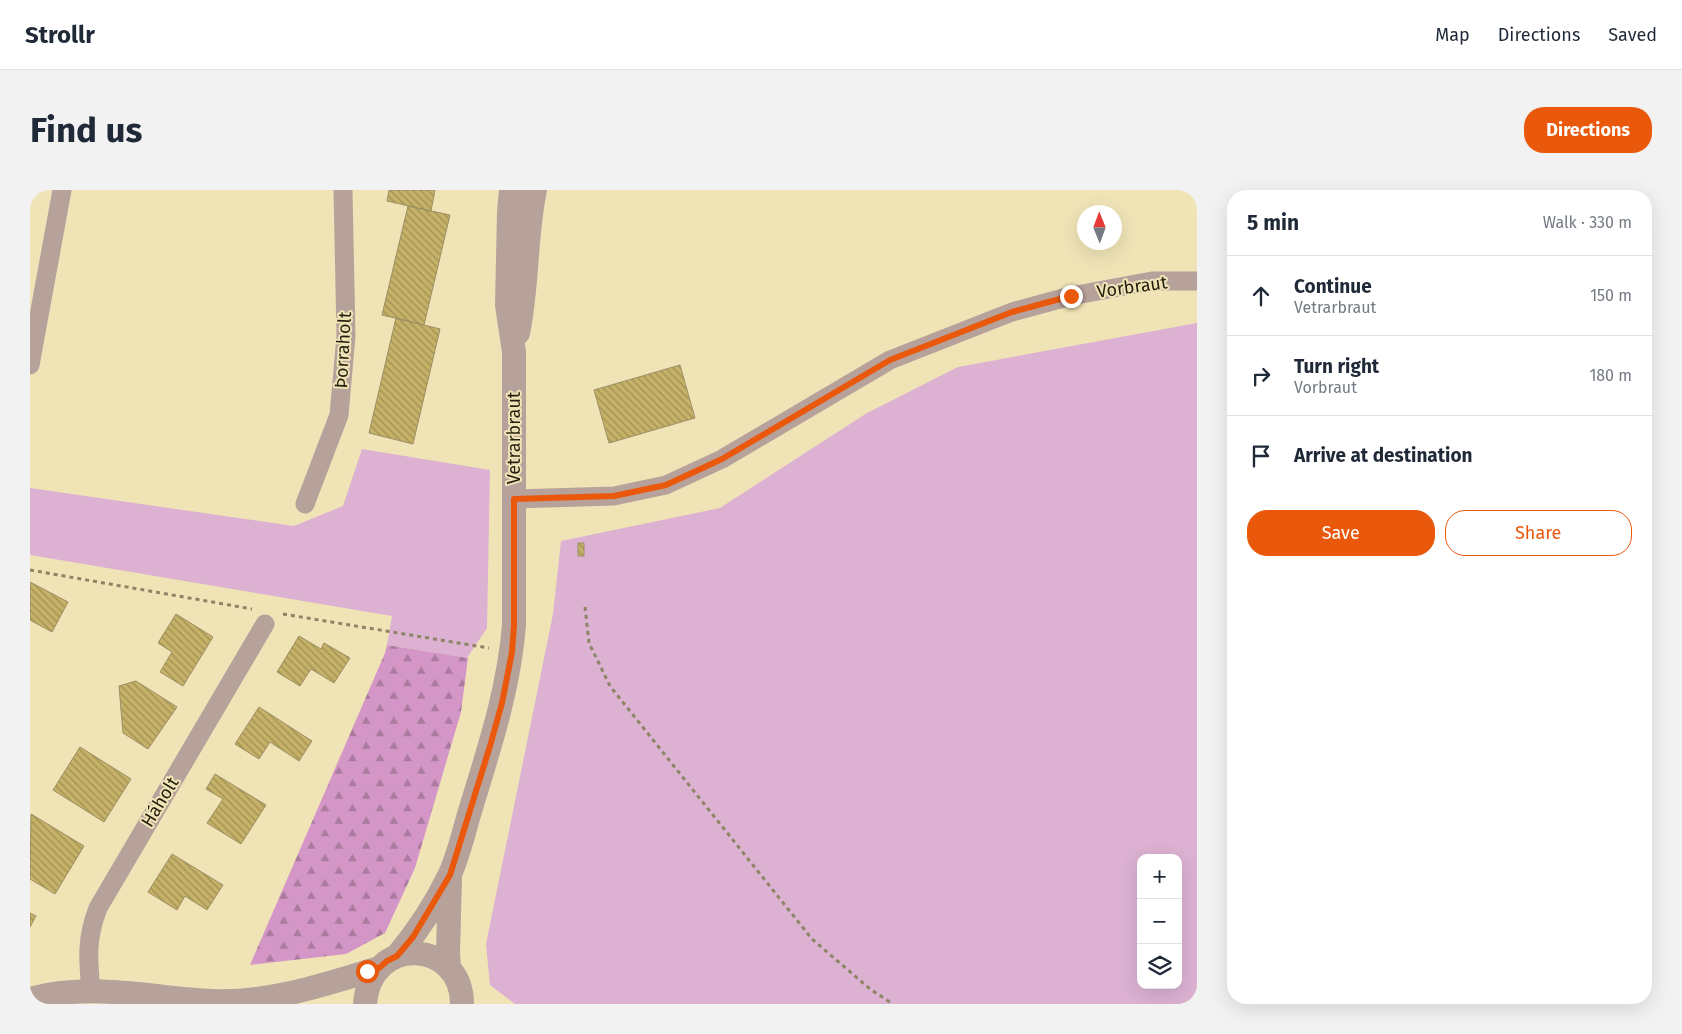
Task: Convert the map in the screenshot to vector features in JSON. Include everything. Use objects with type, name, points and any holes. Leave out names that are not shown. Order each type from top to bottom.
[{"type":"street","points":[[30,365],[62,190]]},
{"type":"street","name":"Þorraholt","points":[[306,504],[339,415],[346,336],[342,190]]},
{"type":"street","name":"Vetrarbraut","points":[[366,1004],[366,991],[371,978],[413,937],[450,875],[493,738],[512,652],[514,625],[514,352],[507,306],[511,190]]},
{"type":"street","name":"Vetrarbraut","points":[[514,352],[524,308],[535,190]]},
{"type":"street","name":"Vorbraut","points":[[514,499],[614,496],[666,485],[722,459],[890,360],[1012,312],[1071,296],[1152,281],[1197,280]]},
{"type":"street","name":"Háholt","points":[[90,991],[89,938],[98,908],[265,624]]},
{"type":"street","name":"Vetrarbraut","points":[[449,968],[450,875]]},
{"type":"street","name":"Vetrarbraut","points":[[388,962],[410,953],[425,954],[438,959],[449,968],[457,979],[461,990],[462,1004]]},
{"type":"street","points":[[30,999],[71,992],[90,991],[213,1001],[275,997],[354,976],[388,962]]},
{"type":"street","points":[[275,997],[304,1004]]},
{"type":"path","points":[[585,606],[589,642],[610,686],[812,939],[870,989],[893,1004]]},
{"type":"shaded area","points":[[1197,323],[1197,1004],[515,1004],[490,985],[486,944],[553,614],[561,541],[720,508],[867,413],[958,367]]},
{"type":"shaded area","points":[[362,449],[490,470],[487,628],[467,658],[387,645],[392,616],[30,555],[30,488],[294,526],[343,506]]},
{"type":"green space","points":[[387,645],[468,658],[461,712],[415,868],[385,933],[346,954],[250,965],[385,653]]},
{"type":"building","points":[[389,190],[435,190],[431,211],[387,201]]},
{"type":"building","points":[[408,206],[450,215],[424,325],[382,315]]},
{"type":"building","points":[[396,318],[440,329],[413,444],[369,433]]},
{"type":"building","points":[[680,365],[695,418],[609,443],[594,390]]},
{"type":"building","points":[[578,543],[584,543],[584,556],[578,556]]},
{"type":"building","points":[[30,582],[68,602],[52,632],[30,620]]},
{"type":"building","points":[[176,614],[213,637],[183,686],[160,672],[172,652],[158,643]]},
{"type":"building","points":[[299,636],[321,649],[324,643],[350,658],[334,683],[311,669],[300,686],[277,672]]},
{"type":"building","points":[[136,681],[177,707],[148,749],[123,733],[119,686]]},
{"type":"building","points":[[259,707],[312,741],[299,761],[270,742],[259,759],[235,744]]},
{"type":"building","points":[[80,747],[131,779],[104,822],[53,790]]},
{"type":"building","points":[[215,774],[266,805],[241,844],[207,823],[223,799],[206,789]]},
{"type":"building","points":[[31,814],[84,846],[55,894],[30,879]]},
{"type":"building","points":[[172,854],[223,885],[207,910],[185,896],[177,910],[148,892]]},
{"type":"building","points":[[30,913],[36,916],[30,927]]},
{"type":"route","points":[[367,971],[379,968],[397,956],[413,937],[450,875],[502,703],[512,652],[514,625],[514,499],[614,496],[666,485],[722,459],[890,360],[1012,312],[1071,296]]}]
